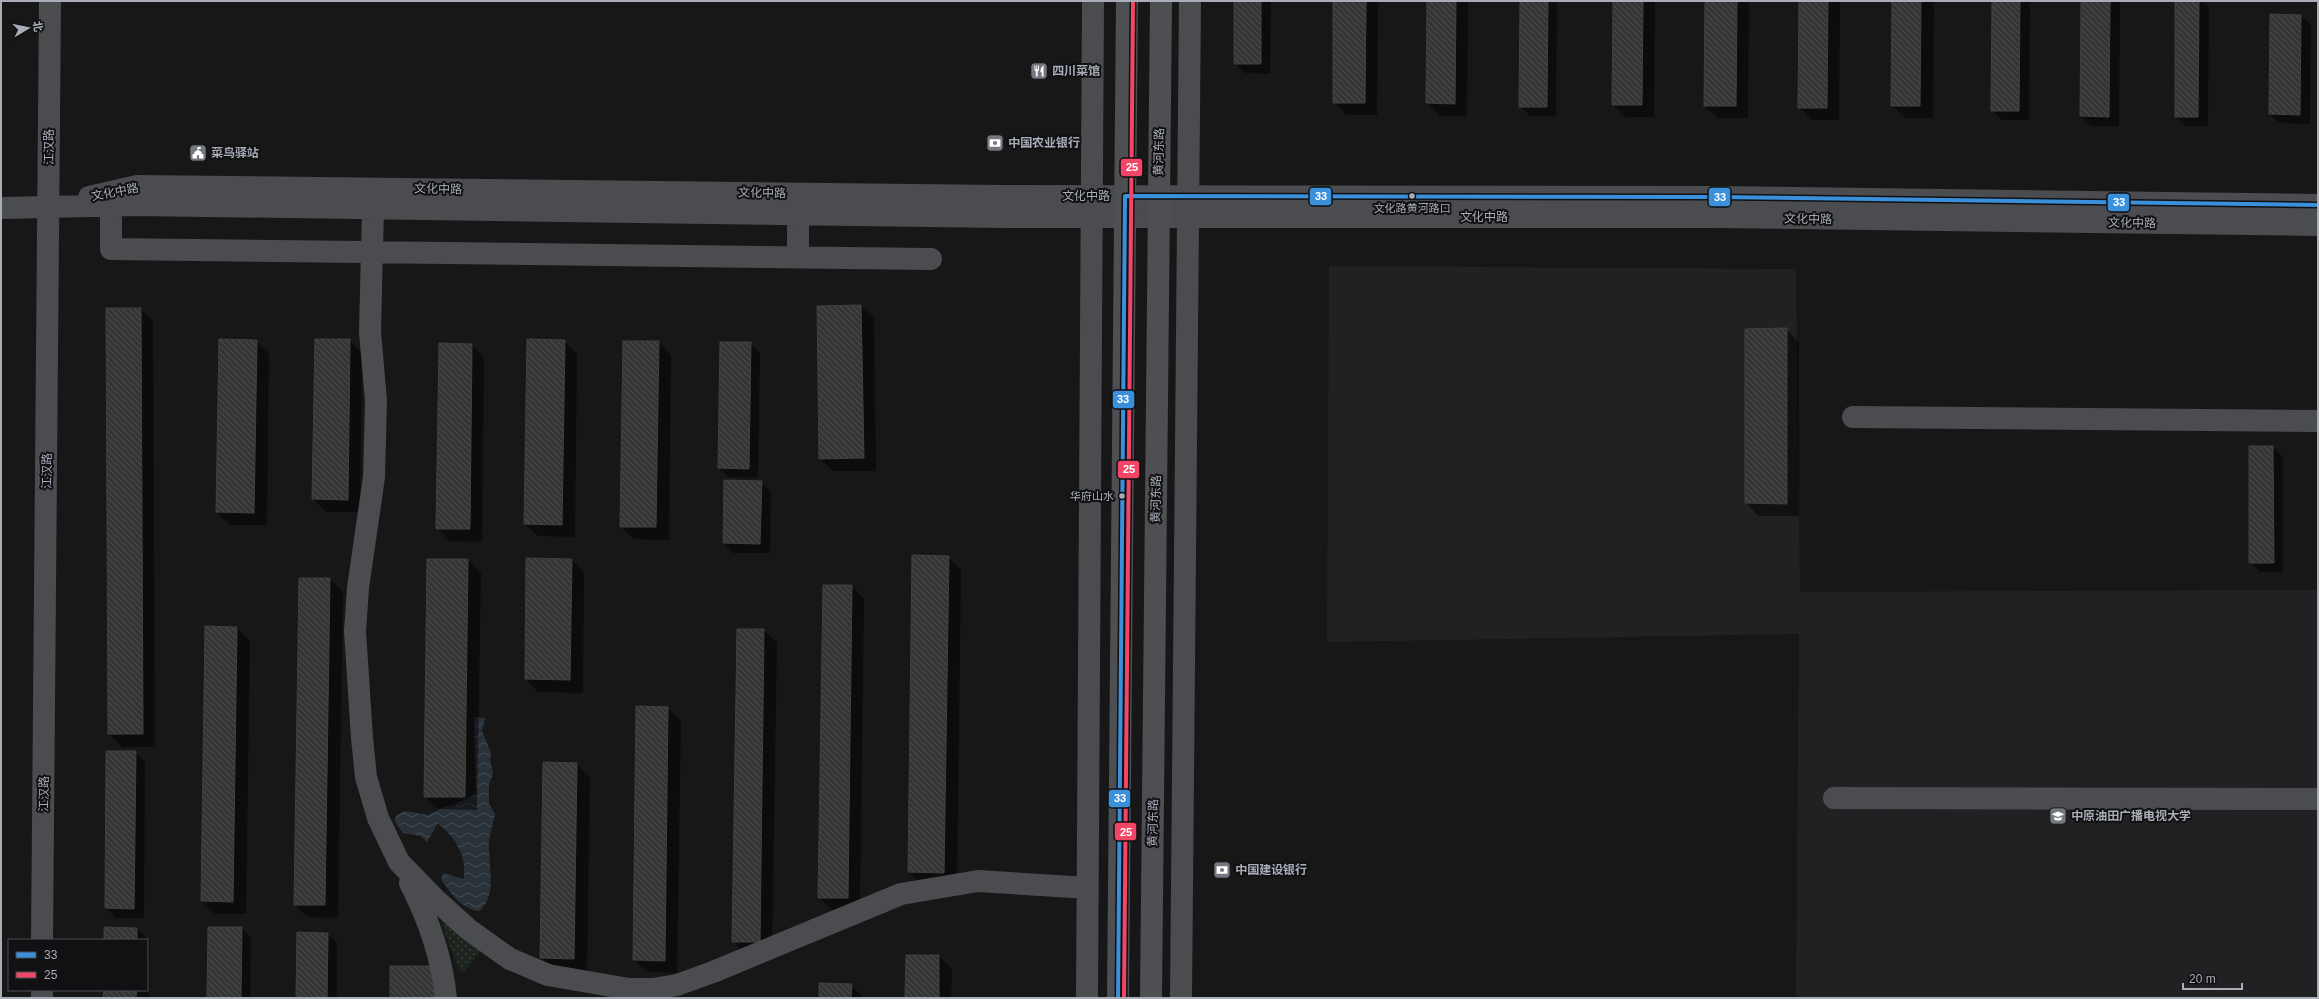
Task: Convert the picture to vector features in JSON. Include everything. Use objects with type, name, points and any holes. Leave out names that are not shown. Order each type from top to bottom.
[{"type":"main road","points":[[1118,998],[1127,1]]},
{"type":"main road","name":"黄河东路","points":[[1151,998],[1161,1]]},
{"type":"street","name":"江汉路","points":[[42,939],[50,1]]},
{"type":"street","points":[[1087,998],[1092,1]]},
{"type":"street","points":[[1181,998],[1190,1]]},
{"type":"street","name":"文化中路","points":[[49,206],[137,186],[1091,206],[1189,206],[1716,196],[2318,205]]},
{"type":"street","name":"文化中路","points":[[1,208],[111,206],[798,214],[1091,206]]},
{"type":"street","points":[[111,206],[111,249],[931,259]]},
{"type":"street","name":"文化中路","points":[[1189,206],[1708,217],[2318,225]]},
{"type":"street","points":[[372,208],[370,332],[376,401],[376,434],[374,477],[358,588],[356,632],[357,688],[366,777],[378,818],[425,912],[444,982],[446,998]]},
{"type":"street","points":[[798,214],[798,257]]},
{"type":"street","points":[[1853,417],[2318,421]]},
{"type":"street","points":[[1834,798],[2318,799]]},
{"type":"street","points":[[399,862],[468,929],[510,959],[548,975],[629,989],[676,985],[901,894],[978,881],[1088,888]]},
{"type":"shaded area","points":[[1329,266],[1796,269],[1800,592],[2318,590],[2318,998],[1796,998],[1799,634],[1327,642]]},
{"type":"shaded area","points":[[445,921],[481,947],[480,952],[463,973],[459,970],[442,925]]},
{"type":"water","points":[[474,717],[485,718],[482,731],[491,753],[490,760],[493,773],[489,785],[489,804],[495,814],[489,844],[491,881],[489,897],[480,911],[468,908],[457,900],[441,879],[443,873],[464,879],[461,854],[455,841],[450,835],[438,823],[427,842],[421,836],[403,833],[394,820],[397,815],[405,811],[428,815],[444,807],[455,805],[476,793]]},
{"type":"building","points":[[1234,1],[1261,1],[1261,64],[1234,64]]},
{"type":"building","points":[[1333,1],[1366,1],[1365,103],[1333,103]]},
{"type":"building","points":[[1427,1],[1456,1],[1455,104],[1426,103]]},
{"type":"building","points":[[1520,1],[1548,1],[1547,107],[1519,107]]},
{"type":"building","points":[[1613,1],[1643,1],[1642,105],[1612,105]]},
{"type":"building","points":[[1705,1],[1737,1],[1736,106],[1704,106]]},
{"type":"building","points":[[1799,1],[1828,1],[1827,108],[1798,108]]},
{"type":"building","points":[[1892,1],[1921,1],[1920,106],[1891,106]]},
{"type":"building","points":[[1992,1],[2020,1],[2019,111],[1991,111]]},
{"type":"building","points":[[2081,1],[2110,1],[2109,117],[2080,116]]},
{"type":"building","points":[[2175,1],[2199,1],[2198,117],[2175,117]]},
{"type":"building","points":[[2270,14],[2301,15],[2300,115],[2269,114]]},
{"type":"building","points":[[861,305],[864,458],[819,459],[817,306]]},
{"type":"building","points":[[106,308],[141,308],[143,734],[108,734]]},
{"type":"building","points":[[1787,328],[1787,504],[1745,503],[1745,329]]},
{"type":"building","points":[[219,339],[257,340],[254,513],[216,512]]},
{"type":"building","points":[[315,339],[350,339],[348,500],[312,499]]},
{"type":"building","points":[[527,339],[565,340],[562,525],[524,524]]},
{"type":"building","points":[[623,341],[659,341],[656,527],[620,527]]},
{"type":"building","points":[[720,342],[751,342],[749,469],[718,468]]},
{"type":"building","points":[[439,343],[472,344],[470,529],[436,529]]},
{"type":"building","points":[[2249,446],[2273,446],[2274,563],[2249,563]]},
{"type":"building","points":[[724,480],[762,481],[760,544],[723,543]]},
{"type":"building","points":[[912,555],[949,556],[944,873],[908,872]]},
{"type":"building","points":[[526,558],[572,559],[570,680],[525,679]]},
{"type":"building","points":[[427,559],[468,559],[465,797],[424,797]]},
{"type":"building","points":[[299,578],[330,578],[325,905],[294,905]]},
{"type":"building","points":[[823,585],[852,585],[848,898],[818,898]]},
{"type":"building","points":[[205,626],[237,627],[233,902],[201,901]]},
{"type":"building","points":[[737,629],[764,629],[760,942],[732,942]]},
{"type":"building","points":[[636,706],[668,707],[665,961],[633,960]]},
{"type":"building","points":[[106,751],[136,751],[134,909],[105,908]]},
{"type":"building","points":[[543,762],[577,763],[574,959],[540,958]]},
{"type":"building","points":[[104,927],[137,928],[137,939],[104,939]]},
{"type":"building","points":[[208,927],[242,927],[241,998],[207,998]]},
{"type":"building","points":[[297,932],[328,933],[327,998],[296,998]]},
{"type":"building","points":[[906,955],[939,955],[939,998],[905,998]]},
{"type":"building","points":[[390,966],[435,966],[435,998],[390,998]]},
{"type":"building","points":[[819,983],[852,984],[851,998],[819,998]]},
{"type":"building","points":[[104,991],[137,991],[136,998],[103,998]]},
{"type":"transit line","name":"25","points":[[1124,998],[1133,1]]},
{"type":"transit line","name":"33","points":[[1118,998],[1125,196],[1716,197],[2318,205]]},
{"type":"place","name":"四川菜馆","points":[[1039,71]]},
{"type":"place","name":"中国农业银行","points":[[995,143]]},
{"type":"place","name":"菜鸟驿站","points":[[198,153]]},
{"type":"place","name":"文化路黄河路口","points":[[1412,196]]},
{"type":"place","name":"华府山水","points":[[1122,496]]},
{"type":"place","name":"中原油田广播电视大学","points":[[2058,816]]},
{"type":"place","name":"中国建设银行","points":[[1222,870]]}]
